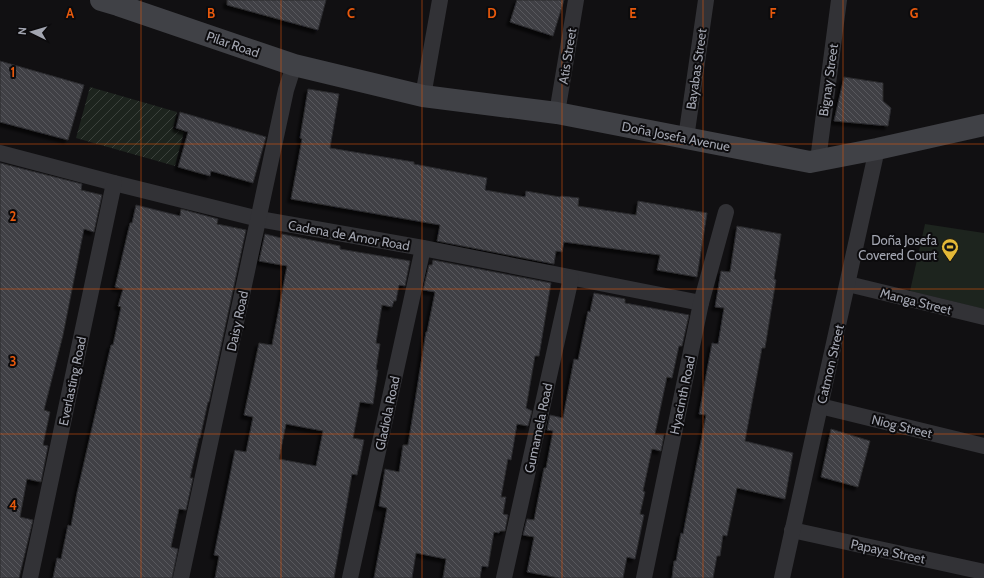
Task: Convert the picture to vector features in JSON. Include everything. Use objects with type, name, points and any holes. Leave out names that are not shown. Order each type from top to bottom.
[{"type":"street","name":"Pilar Road","points":[[101,0],[294,65],[368,82]]},
{"type":"street","points":[[423,96],[440,0]]},
{"type":"street","name":"Atis Street","points":[[557,113],[576,0]]},
{"type":"street","name":"Bayabas Street","points":[[686,138],[706,0]]},
{"type":"street","name":"Bignay Street","points":[[818,160],[839,0]]},
{"type":"street","name":"Daisy Road","points":[[181,578],[286,90],[294,65]]},
{"type":"street","name":"Doña Josefa Avenue","points":[[368,82],[423,96],[557,113],[810,162],[877,149],[984,125]]},
{"type":"street","name":"Catmon Street","points":[[782,578],[877,149]]},
{"type":"street","name":"Cadena de Amor Road","points":[[0,153],[259,219],[423,248],[701,303]]},
{"type":"street","name":"Everlasting Road","points":[[30,578],[114,183]]},
{"type":"street","name":"Hyacinth Road","points":[[644,578],[701,303],[726,212]]},
{"type":"street","name":"Gladiola Road","points":[[350,578],[423,248]]},
{"type":"street","name":"Gumamela Road","points":[[504,578],[571,278]]},
{"type":"street","name":"Manga Street","points":[[848,284],[984,317]]},
{"type":"street","name":"Niog Street","points":[[820,406],[984,446]]},
{"type":"street","name":"Papaya Street","points":[[792,530],[984,572]]},
{"type":"shaded area","points":[[90,87],[177,112],[173,129],[184,132],[175,166],[76,138]]},
{"type":"shaded area","name":"Doña Josefa Covered Court","points":[[925,224],[984,233],[984,309],[910,291]]},
{"type":"building","points":[[227,0],[326,0],[318,30],[227,5]]},
{"type":"building","points":[[517,0],[564,0],[553,36],[510,22]]},
{"type":"building","points":[[0,61],[84,85],[68,140],[0,122]]},
{"type":"building","points":[[844,77],[883,83],[883,101],[891,108],[888,126],[834,121]]},
{"type":"building","points":[[308,89],[339,94],[330,148],[414,162],[414,164],[487,178],[485,190],[525,197],[526,191],[560,197],[579,198],[578,206],[636,215],[638,201],[707,213],[697,277],[657,270],[660,255],[564,242],[562,252],[556,251],[554,264],[437,241],[440,225],[291,199],[302,139],[300,138]]},
{"type":"building","points":[[180,112],[266,137],[253,183],[211,171],[210,176],[178,167],[188,132],[176,128]]},
{"type":"building","points":[[0,163],[82,184],[81,190],[102,195],[94,232],[84,229],[63,335],[44,410],[50,412],[43,445],[48,446],[41,482],[27,479],[20,517],[33,520],[19,578],[0,578]]},
{"type":"building","points":[[136,205],[180,216],[181,209],[218,219],[217,224],[246,230],[209,402],[190,478],[193,478],[186,510],[179,509],[171,547],[178,549],[172,578],[53,578],[57,558],[61,559],[68,525],[71,526],[77,493],[111,345],[113,345],[121,307],[118,306],[123,289],[115,287],[130,223],[132,223]]},
{"type":"building","points":[[737,226],[781,234],[774,279],[776,280],[765,348],[762,348],[745,441],[793,453],[785,499],[737,488],[727,536],[723,535],[720,556],[717,556],[713,578],[672,578],[674,561],[676,561],[681,533],[683,534],[706,415],[699,414],[712,343],[718,344],[724,308],[715,307],[721,271],[730,272]]},
{"type":"building","points":[[265,234],[281,238],[282,234],[340,246],[340,249],[410,261],[405,286],[399,285],[396,301],[394,301],[392,307],[382,305],[376,343],[380,344],[373,404],[360,402],[353,438],[364,440],[357,475],[352,474],[334,578],[215,578],[219,556],[214,555],[235,450],[246,452],[253,417],[244,415],[259,343],[272,345],[287,266],[259,261]],"holes":[[[286,424],[323,431],[316,466],[279,459]]]},
{"type":"building","points":[[433,260],[551,283],[539,356],[535,356],[526,408],[532,411],[528,426],[517,424],[511,460],[508,459],[501,497],[506,497],[503,514],[508,515],[505,531],[500,531],[499,533],[494,532],[488,567],[482,566],[480,578],[443,578],[446,559],[416,553],[412,578],[374,578],[387,508],[379,506],[385,469],[399,472],[403,445],[408,445],[426,332],[435,292],[423,290],[429,265],[432,265]]},
{"type":"building","points":[[594,293],[625,299],[625,303],[689,315],[682,346],[679,346],[672,378],[667,377],[655,434],[664,435],[661,451],[652,449],[643,491],[645,492],[640,514],[644,515],[635,559],[627,557],[623,578],[559,578],[527,572],[534,537],[523,535],[527,519],[534,520],[544,468],[546,468],[553,431],[547,430],[550,415],[563,418],[574,359],[578,360],[588,311],[590,312]]},
{"type":"building","points":[[831,429],[870,441],[858,487],[821,477]]},
{"type":"place","name":"Doña Josefa Covered Court","points":[[950,262]]}]
